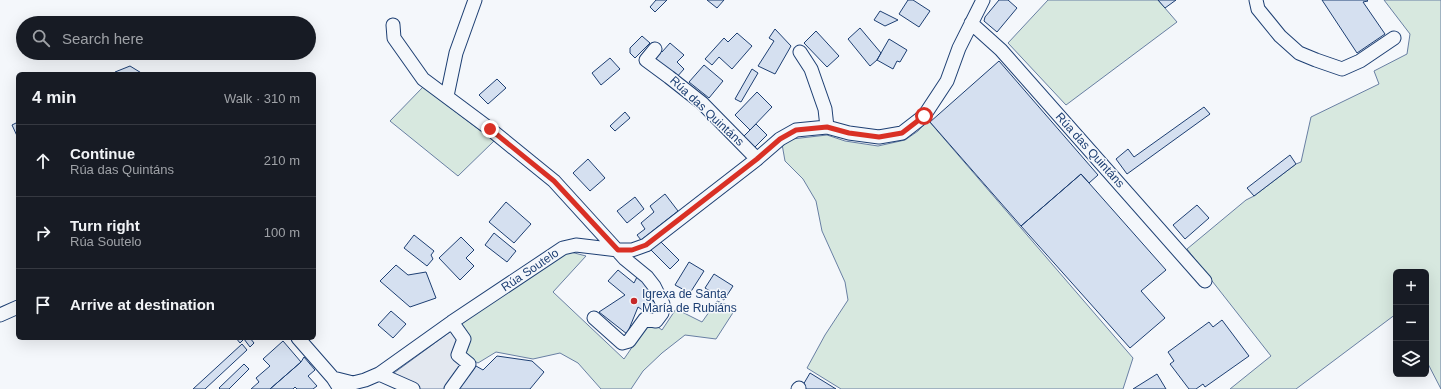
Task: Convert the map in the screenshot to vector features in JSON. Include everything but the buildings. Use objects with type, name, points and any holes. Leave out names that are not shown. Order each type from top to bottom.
[{"type":"street","points":[[447,96],[456,53],[475,0]]},
{"type":"street","points":[[618,250],[632,250],[646,245],[757,159],[780,139],[796,130],[827,127],[849,133],[879,137],[902,133],[924,116],[947,81],[959,48],[983,0]]},
{"type":"street","points":[[1256,0],[1258,9],[1280,36],[1299,53],[1342,69],[1360,61],[1394,38]]},
{"type":"street","name":"Rúa das Quintáns","points":[[971,22],[1001,50],[1205,281]]},
{"type":"street","points":[[393,26],[394,38],[423,79],[447,96],[554,181],[625,259],[647,277],[654,286],[663,304],[662,313],[656,321],[645,319],[629,341],[622,343],[594,318]]},
{"type":"street","name":"Rúa das Quintáns","points":[[655,49],[646,60],[702,103],[757,159]]},
{"type":"street","points":[[800,52],[811,69],[825,109],[827,127]]},
{"type":"street","name":"Rúa Soutelo","points":[[336,384],[365,380],[379,374],[452,322],[563,248],[576,245],[618,250]]},
{"type":"street","points":[[0,315],[16,308]]},
{"type":"street","points":[[451,389],[469,364],[458,355],[464,340],[452,322]]},
{"type":"street","points":[[300,340],[336,384]]},
{"type":"street","points":[[379,374],[413,389]]},
{"type":"shaded area","points":[[1048,0],[1158,0],[1177,22],[1066,105],[1008,43]]},
{"type":"shaded area","points":[[1384,0],[1441,0],[1441,389],[1429,366],[1429,269],[1393,269],[1393,316],[1296,389],[1230,389],[1271,356],[1187,249],[1246,200],[1254,196],[1296,164],[1301,162],[1311,117],[1379,84],[1374,71],[1407,54],[1410,34]]},
{"type":"shaded area","points":[[423,87],[494,141],[458,176],[390,121]]},
{"type":"shaded area","points":[[928,120],[1133,358],[1123,389],[841,389],[807,368],[825,335],[848,300],[845,282],[822,231],[816,201],[803,179],[785,161],[782,144],[792,139],[827,135],[845,141],[878,146],[905,140],[918,131]]},
{"type":"shaded area","points":[[563,250],[586,256],[553,292],[624,359],[650,321],[662,330],[676,309],[702,322],[717,301],[736,308],[716,339],[685,335],[662,353],[643,371],[631,389],[601,389],[578,363],[560,353],[533,359],[496,352],[478,363],[462,354],[458,325]]},
{"type":"shaded area","points":[[458,326],[461,355],[476,365],[457,389],[403,389],[383,381]]},
{"type":"place","name":"Igrexa de Santa María de Rubiáns","points":[[634,301]]},
{"type":"route","points":[[490,129],[554,181],[618,250],[632,250],[646,245],[757,159],[780,139],[796,130],[827,127],[849,133],[879,137],[902,133],[924,116]]}]
